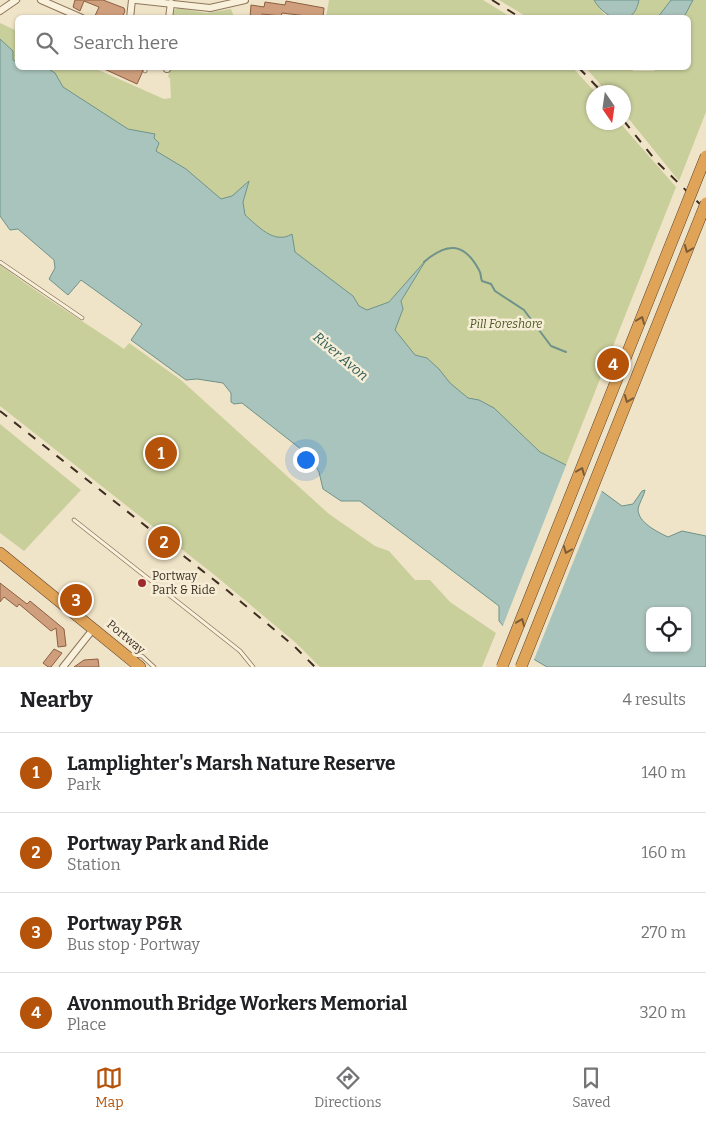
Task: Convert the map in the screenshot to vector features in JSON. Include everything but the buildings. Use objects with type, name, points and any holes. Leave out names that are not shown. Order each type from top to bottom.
[{"type":"highway","points":[[502,667],[706,156]]},
{"type":"highway","points":[[521,667],[706,203]]},
{"type":"highway","name":"Portway","points":[[0,553],[127,654],[140,667]]},
{"type":"street","points":[[0,11],[16,0]]},
{"type":"street","points":[[42,0],[75,15]]},
{"type":"street","points":[[131,15],[134,0],[176,2],[214,8],[245,0]]},
{"type":"street","points":[[170,15],[176,2]]},
{"type":"street","points":[[63,667],[94,628]]},
{"type":"lane","points":[[0,262],[82,318]]},
{"type":"lane","points":[[74,520],[240,651],[253,667]]},
{"type":"lane","points":[[127,654],[142,656],[154,667]]},
{"type":"green space","points":[[329,0],[483,0],[508,15],[326,15]]},
{"type":"green space","points":[[499,0],[594,0],[606,15],[524,15]]},
{"type":"green space","points":[[639,0],[671,0],[660,15],[630,15],[638,7]]},
{"type":"green space","points":[[693,0],[706,0],[706,112],[679,181],[631,122],[631,85],[601,85],[588,70],[691,70],[691,15],[685,15]]},
{"type":"green space","points":[[178,8],[206,13],[231,9],[233,15],[173,15],[174,10]]},
{"type":"green space","name":"Pill Foreshore","points":[[0,23],[15,30],[15,70],[99,70],[164,99],[171,98],[170,78],[168,77],[170,70],[575,70],[589,85],[586,85],[586,130],[626,130],[676,187],[566,465],[622,506],[633,504],[642,491],[645,490],[638,509],[639,514],[641,519],[654,530],[668,537],[682,531],[706,536],[706,618],[414,407],[388,306],[373,315],[0,99]]},
{"type":"green space","points":[[0,265],[124,349],[129,343],[181,380],[329,514],[375,546],[389,551],[415,580],[430,580],[450,602],[496,633],[482,667],[320,667],[296,643],[217,577],[0,406]]},
{"type":"green space","points":[[0,424],[81,490],[24,551],[0,533]]},
{"type":"water","points":[[594,0],[639,0],[632,15],[608,15]]},
{"type":"water","points":[[671,0],[693,0],[685,15],[660,15]]},
{"type":"water","name":"River Avon","points":[[0,39],[13,51],[15,70],[50,70],[55,73],[63,87],[128,129],[155,134],[154,138],[159,143],[156,151],[186,169],[221,199],[232,196],[249,181],[243,202],[245,215],[261,229],[273,236],[285,237],[292,234],[295,252],[353,296],[359,306],[367,310],[389,302],[426,260],[401,301],[403,309],[395,330],[415,355],[427,358],[450,383],[468,398],[479,400],[494,408],[540,452],[566,465],[622,506],[633,504],[642,491],[645,490],[638,509],[639,514],[641,519],[654,530],[668,537],[682,531],[706,536],[706,667],[547,667],[530,657],[499,621],[499,606],[360,501],[341,501],[323,489],[319,472],[311,457],[242,403],[234,404],[231,402],[231,393],[223,383],[197,379],[186,380],[131,340],[142,324],[81,280],[68,295],[49,279],[55,268],[54,260],[18,229],[10,230],[0,216]]},
{"type":"pier","points":[[567,463],[603,488],[533,662],[502,628]]},
{"type":"waterway","points":[[424,262],[432,255],[448,248],[461,250],[473,261],[480,272],[482,281],[491,284],[495,291],[524,310],[551,346],[566,352]]},
{"type":"railway","points":[[492,0],[516,15]]},
{"type":"railway","points":[[581,70],[595,85]]},
{"type":"railway","points":[[631,130],[657,162],[706,210]]},
{"type":"railway","points":[[0,411],[228,591],[294,646],[315,667]]},
{"type":"place","name":"Avonmouth Bridge Workers Memorial","points":[[613,364]]},
{"type":"place","name":"Lamplighter's Marsh Nature Reserve","points":[[161,453]]},
{"type":"place","name":"Portway Park and Ride","points":[[164,542]]},
{"type":"place","name":"Portway Park & Ride","points":[[142,583]]},
{"type":"place","name":"Portway P&R","points":[[76,600]]}]
